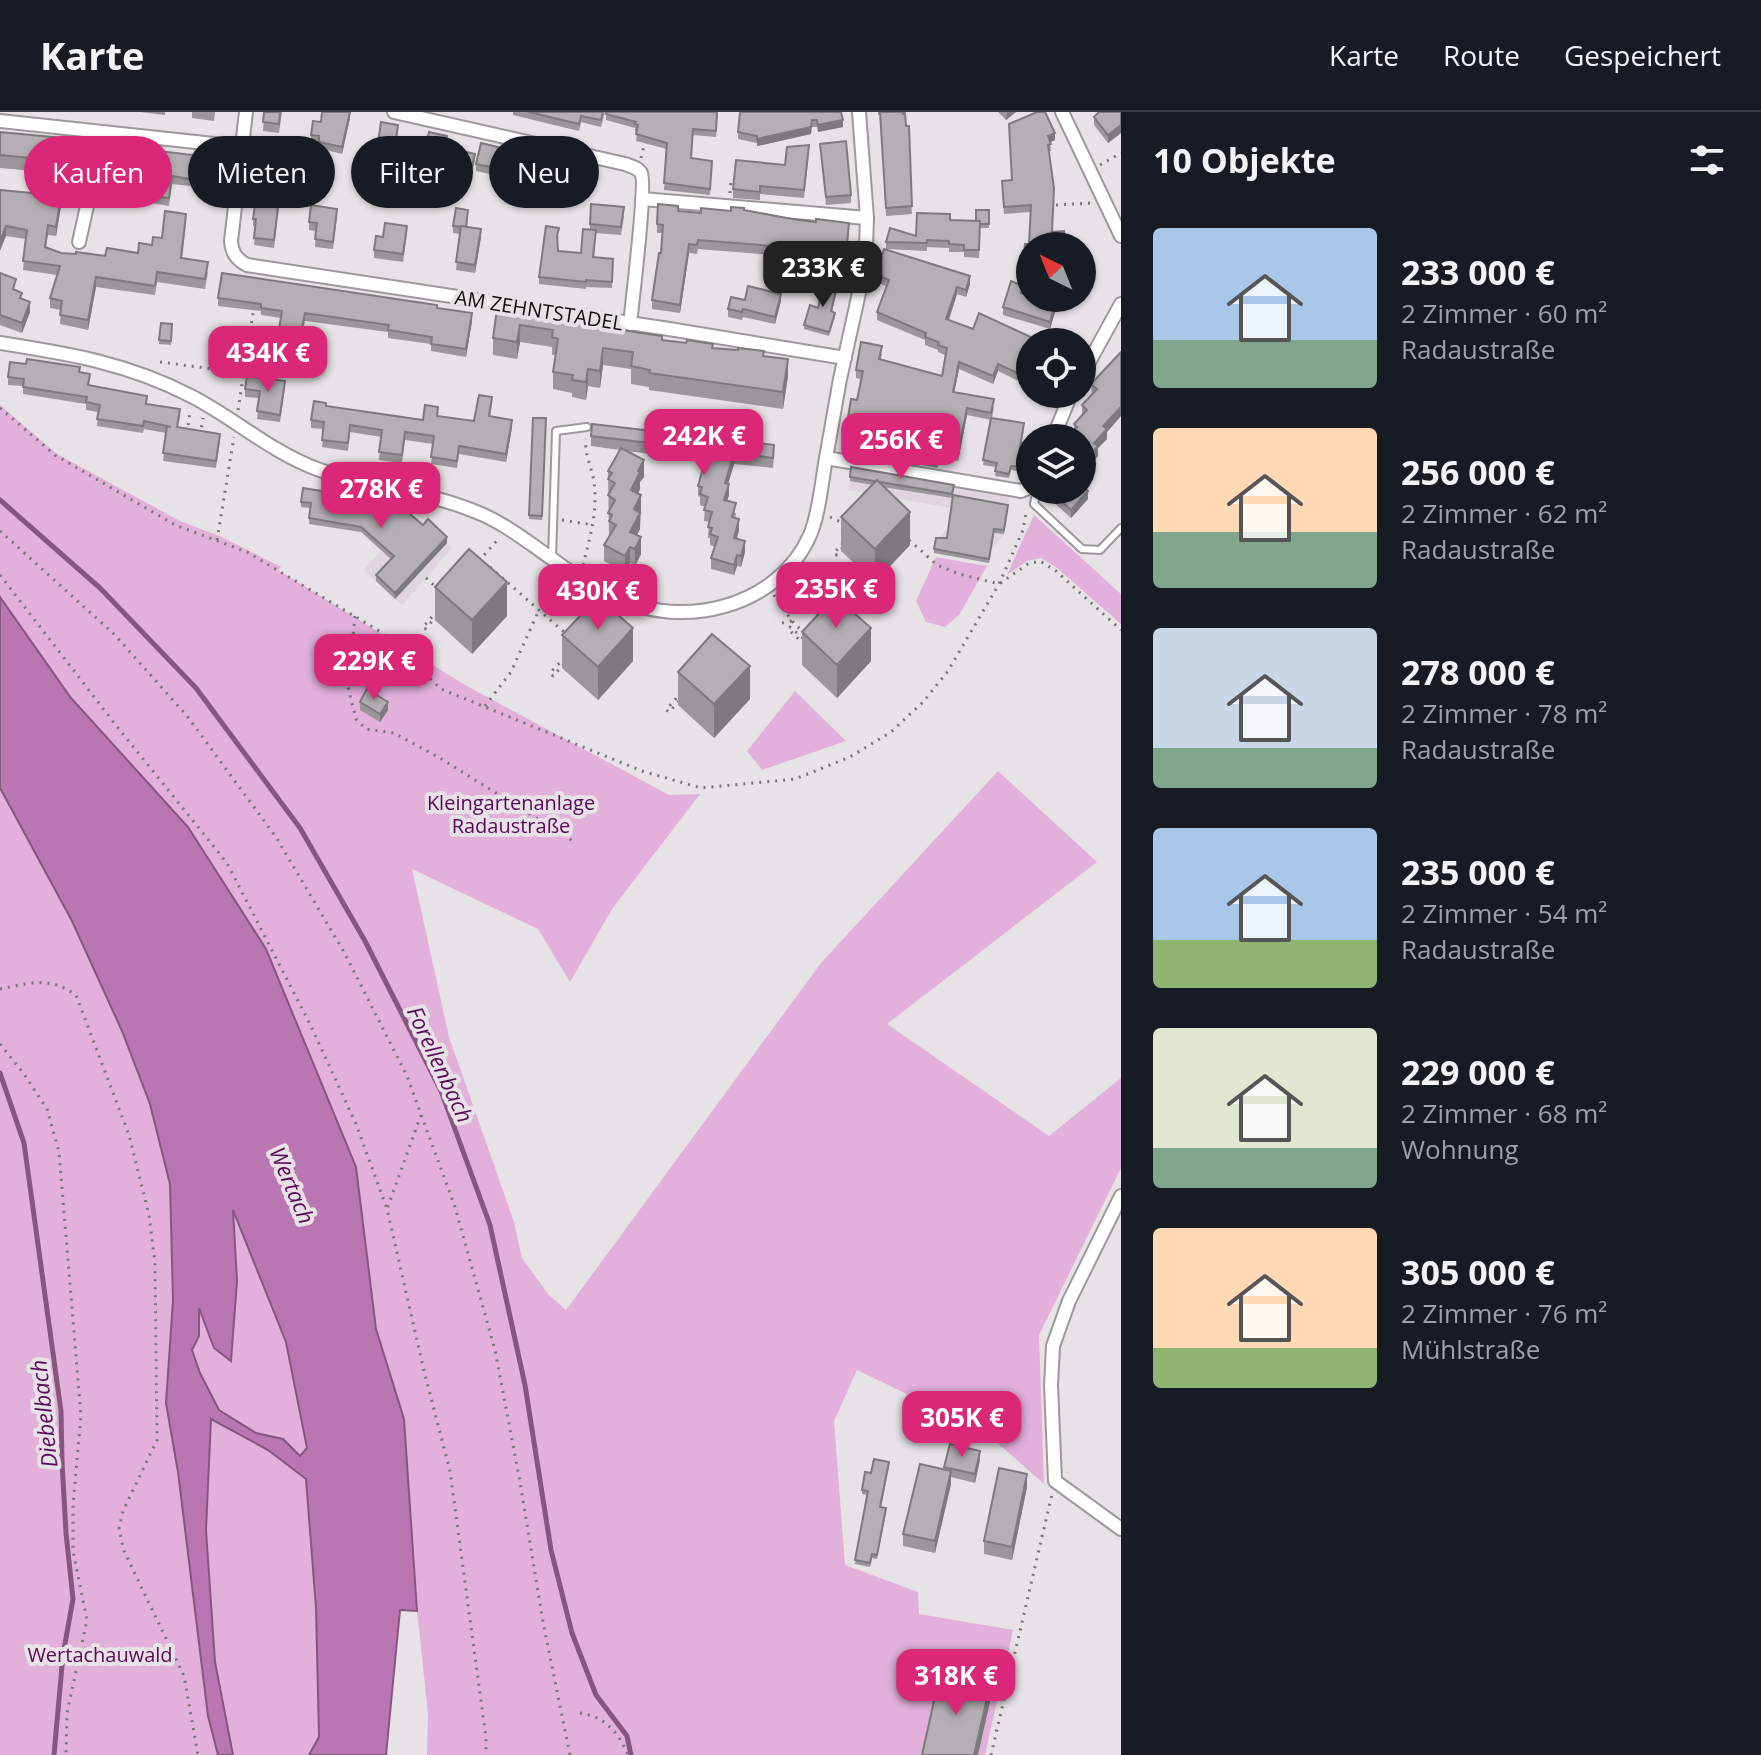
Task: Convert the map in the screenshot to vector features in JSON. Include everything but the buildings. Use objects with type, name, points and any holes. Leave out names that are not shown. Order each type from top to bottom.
[{"type":"street","points":[[243,136],[246,112]]},
{"type":"street","points":[[394,112],[639,169],[643,175],[642,199],[630,324]]},
{"type":"street","points":[[0,343],[96,359],[134,371],[205,404],[266,443],[314,468],[351,480],[426,496],[493,518],[580,578],[617,598],[648,608],[678,612],[726,607],[746,599],[789,567],[811,533],[861,284],[867,218],[859,112]]},
{"type":"street","points":[[1068,114],[1121,236]]},
{"type":"street","points":[[0,121],[188,141]]},
{"type":"street","points":[[79,242],[87,206],[96,132]]},
{"type":"street","points":[[642,199],[867,218]]},
{"type":"street","name":"AM ZEHNTSTADEL","points":[[235,208],[232,250],[235,257],[247,265],[845,358]]},
{"type":"street","points":[[1096,350],[1121,304]]},
{"type":"street","points":[[826,458],[1016,490]]},
{"type":"street","points":[[1121,1196],[1069,1301],[1053,1346],[1051,1385],[1055,1481],[1121,1529]]},
{"type":"lane","points":[[552,559],[556,431],[587,427]]},
{"type":"lane","points":[[1034,504],[1082,549],[1100,550],[1121,528]]},
{"type":"path","points":[[639,169],[645,141]]},
{"type":"path","points":[[1091,171],[1121,153]]},
{"type":"path","points":[[1056,205],[1105,202]]},
{"type":"path","points":[[216,541],[255,298]]},
{"type":"path","points":[[160,362],[243,373]]},
{"type":"path","points":[[187,436],[192,397]]},
{"type":"path","points":[[200,438],[205,404]]},
{"type":"path","points":[[0,408],[55,455],[175,525],[247,552],[381,632],[441,689],[642,771],[701,788],[795,779],[850,757],[891,732],[923,702],[948,671],[999,584],[1023,530],[1027,506]]},
{"type":"path","points":[[580,578],[595,516],[594,483],[585,445],[587,427]]},
{"type":"path","points":[[816,510],[855,528]]},
{"type":"path","points":[[554,520],[593,525]]},
{"type":"path","points":[[472,568],[508,527]]},
{"type":"path","points":[[0,531],[114,634],[187,716],[276,837],[344,952],[407,1076],[455,1207],[495,1350],[570,1755]]},
{"type":"path","points":[[845,545],[836,555],[834,553],[851,534]]},
{"type":"path","points":[[906,537],[937,565],[999,584],[1028,564],[1040,561],[1056,571],[1121,630]]},
{"type":"path","points":[[480,559],[567,635]]},
{"type":"path","points":[[0,575],[227,863],[310,1024],[349,1109],[387,1209],[450,1471],[486,1755]]},
{"type":"path","points":[[426,578],[446,601]]},
{"type":"path","points":[[768,585],[792,621],[809,637],[805,640],[790,627],[788,629],[813,653]]},
{"type":"path","points":[[446,601],[425,629],[423,627],[446,601]]},
{"type":"path","points":[[485,706],[511,672],[539,610]]},
{"type":"path","points":[[355,616],[348,687],[356,719],[366,729],[394,733],[440,758],[573,841]]},
{"type":"path","points":[[782,623],[792,621]]},
{"type":"path","points":[[680,693],[666,710],[669,712],[689,690]]},
{"type":"path","points":[[0,989],[33,982],[62,985],[76,995],[129,1135],[149,1215],[155,1263],[157,1440],[123,1511],[119,1529],[124,1551],[184,1676],[198,1755]]},
{"type":"path","points":[[0,1044],[47,1109],[59,1152],[81,1416],[73,1505],[73,1551],[87,1620],[67,1713],[66,1755]]},
{"type":"path","points":[[387,1209],[421,1115]]},
{"type":"path","points":[[991,1755],[1055,1481]]},
{"type":"path","points":[[580,1713],[593,1715],[615,1730],[628,1755]]},
{"type":"shaded area","points":[[852,468],[1010,495],[1004,534],[991,550],[989,563],[934,553],[936,541],[950,525],[951,508],[848,490]]},
{"type":"shaded area","points":[[418,522],[428,525],[452,548],[402,605],[364,570],[381,550],[371,542]]},
{"type":"green space","name":"Kleingartenanlage Radaustraße","points":[[0,405],[57,454],[180,521],[222,537],[281,567],[278,570],[465,685],[669,795],[700,794],[612,909],[570,982],[538,929],[412,869],[449,1037],[514,1222],[522,1258],[548,1294],[566,1310],[821,963],[998,771],[1097,862],[887,1024],[1049,1136],[1121,1078],[1121,1168],[1039,1335],[1044,1484],[984,1431],[857,1370],[834,1421],[845,1565],[918,1592],[919,1614],[1013,1630],[985,1755],[427,1755],[428,1713],[417,1611],[404,1419],[376,1329],[356,1167],[266,949],[188,827],[71,698],[0,597]]},
{"type":"green space","points":[[1034,515],[1121,594],[1121,624],[1057,568],[1041,558],[1027,561],[1007,575]]},
{"type":"green space","points":[[936,557],[987,566],[959,615],[945,627],[926,622],[916,601]]},
{"type":"green space","points":[[795,691],[846,741],[762,770],[747,751]]},
{"type":"green space","name":"Wertachauwald","points":[[0,788],[72,921],[122,1031],[150,1104],[170,1184],[173,1300],[166,1403],[178,1472],[208,1716],[218,1755],[0,1755]]},
{"type":"green space","points":[[232,1206],[286,1342],[307,1449],[300,1456],[283,1439],[256,1433],[219,1410],[192,1350],[199,1336],[198,1305],[214,1348],[231,1360],[237,1282]]},
{"type":"green space","points":[[211,1419],[268,1450],[306,1479],[316,1608],[319,1738],[309,1755],[233,1755],[215,1662],[206,1530]]},
{"type":"water","name":"Wertach","points":[[0,597],[71,698],[188,827],[266,949],[356,1167],[376,1329],[404,1419],[417,1611],[400,1610],[386,1755],[309,1755],[319,1737],[316,1608],[306,1479],[268,1450],[211,1419],[206,1530],[215,1662],[233,1755],[218,1755],[208,1716],[178,1472],[166,1403],[173,1300],[170,1184],[150,1104],[122,1031],[72,921],[0,788]],"holes":[[[233,1210],[286,1342],[307,1448],[300,1456],[283,1439],[256,1433],[219,1410],[192,1350],[199,1336],[199,1308],[214,1348],[231,1361],[237,1281]]]},
{"type":"waterway","name":"Forellenbach","points":[[0,500],[100,588],[196,688],[300,828],[365,941],[441,1091],[490,1225],[525,1385],[551,1550],[572,1633],[596,1695],[627,1736],[631,1755]]},
{"type":"waterway","name":"Diebelbach","points":[[0,1073],[24,1143],[61,1411],[66,1533],[73,1599],[63,1655],[54,1755]]}]
